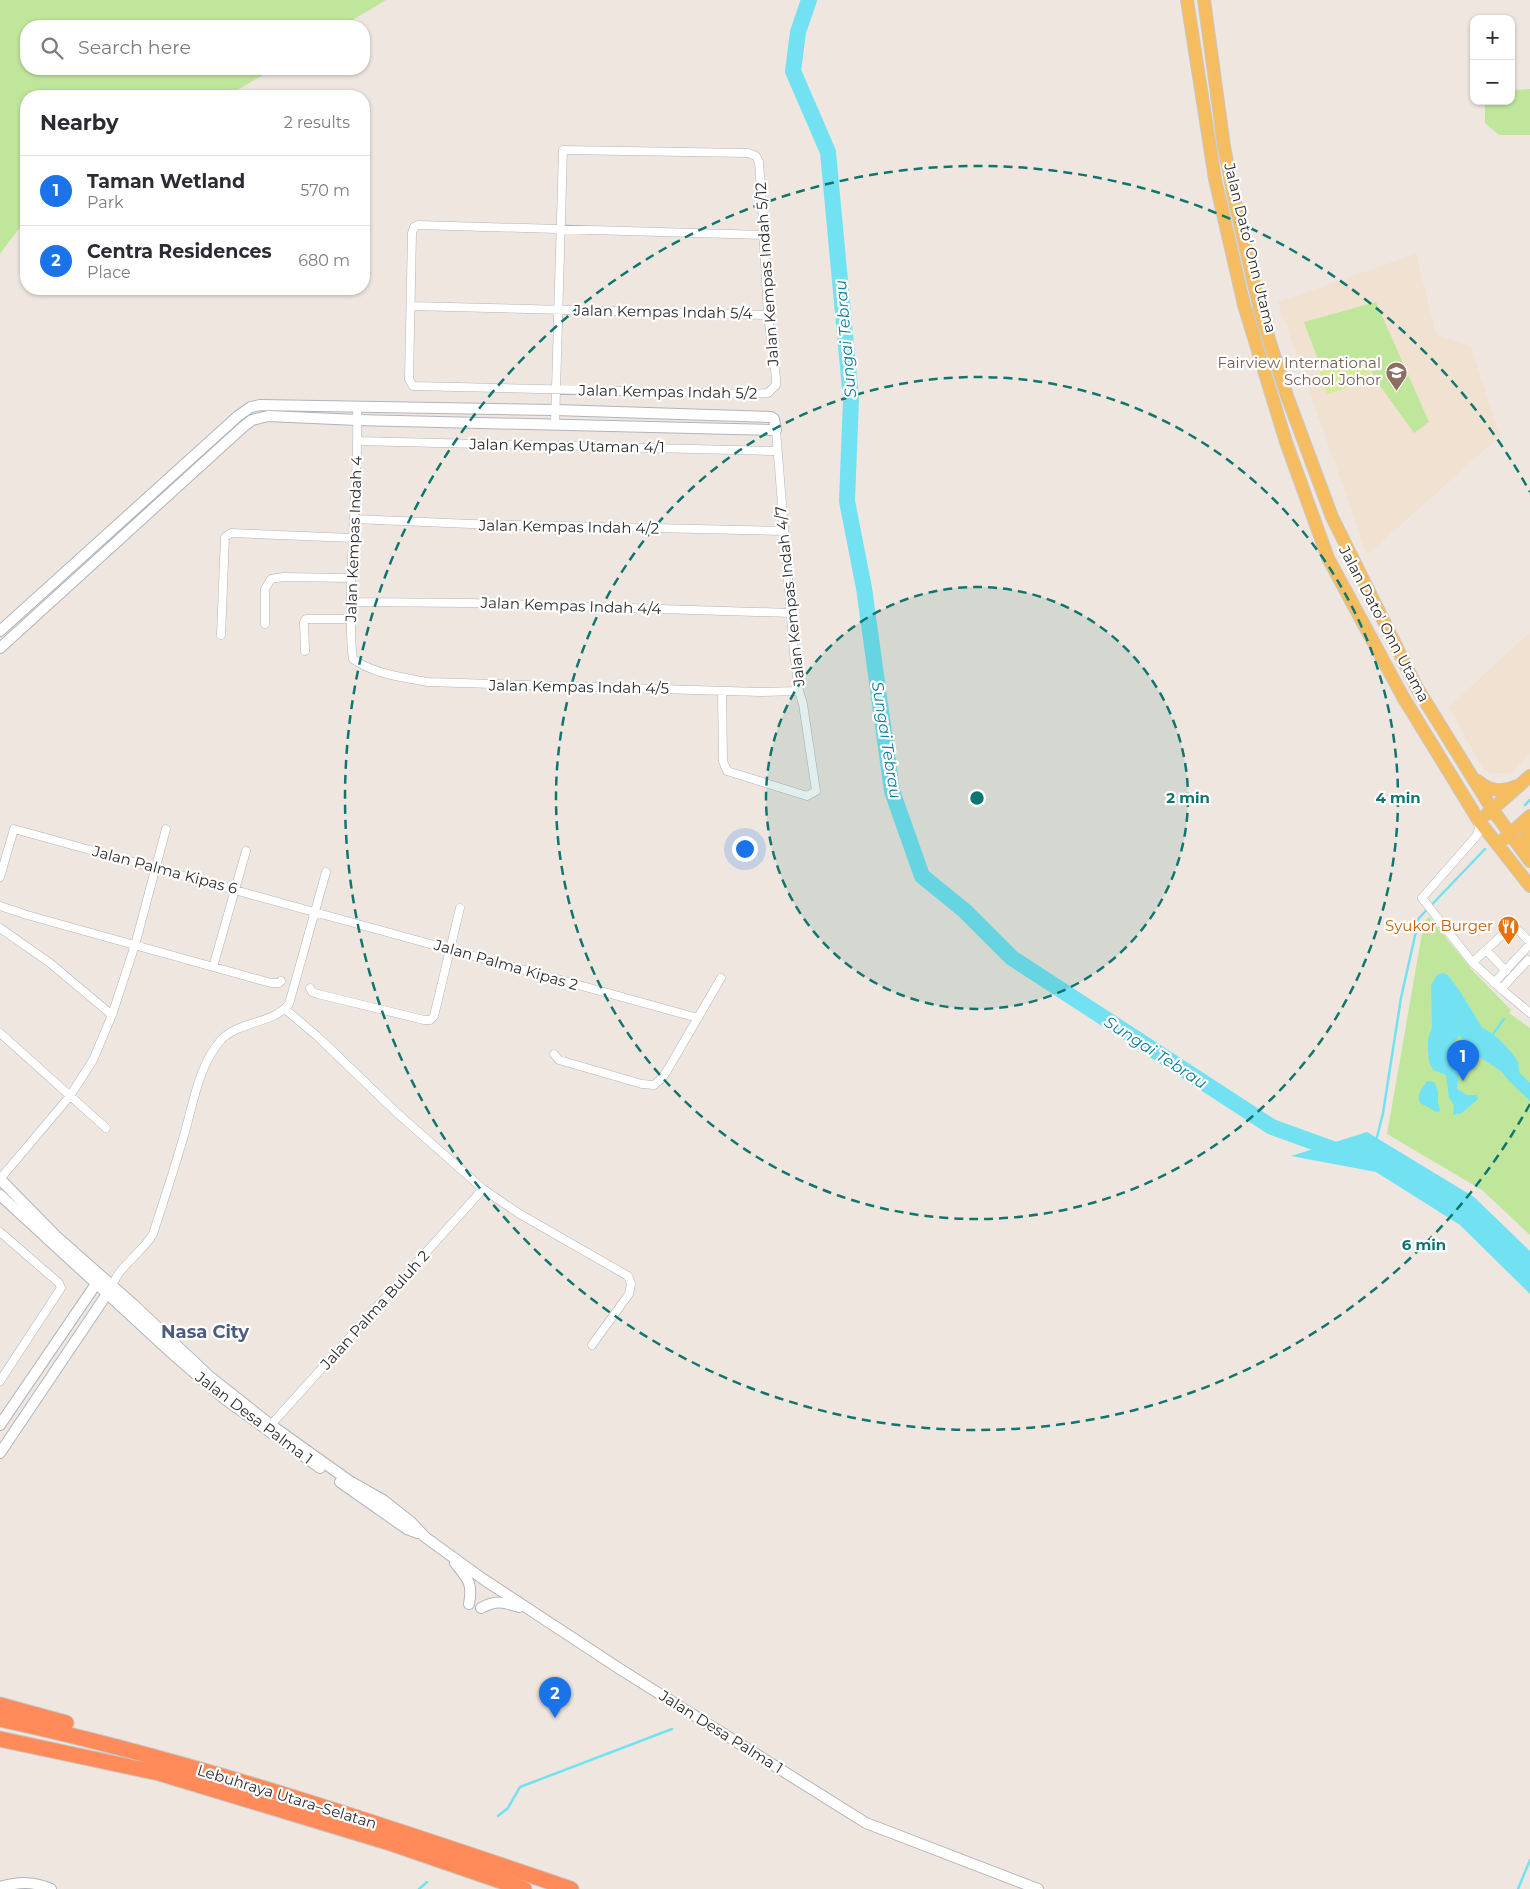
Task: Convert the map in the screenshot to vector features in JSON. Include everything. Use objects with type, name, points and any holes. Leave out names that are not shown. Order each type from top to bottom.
[{"type":"highway","points":[[0,1705],[193,1758],[216,1767],[243,1782]]},
{"type":"highway","name":"Lebuhraya Utara–Selatan","points":[[0,1718],[56,1731],[243,1782],[436,1843],[571,1889]]},
{"type":"highway","name":"Lebuhraya Utara–Selatan","points":[[0,1739],[159,1773],[387,1842],[524,1889]]},
{"type":"main road","name":"Jalan Dato' Onn Utama","points":[[1187,0],[1215,179],[1244,305],[1286,442],[1316,524],[1332,565],[1403,697],[1479,821],[1530,886]]},
{"type":"main road","name":"Jalan Dato' Onn Utama","points":[[1204,0],[1224,146],[1261,314],[1287,396],[1332,517],[1417,688],[1492,809],[1530,862]]},
{"type":"main road","points":[[1316,524],[1332,517]]},
{"type":"main road","points":[[1468,770],[1480,783],[1497,791],[1507,790],[1526,780]]},
{"type":"main road","points":[[1479,821],[1526,780]]},
{"type":"main road","points":[[1498,845],[1530,816]]},
{"type":"main road","points":[[1530,822],[1526,838],[1530,856]]},
{"type":"street","name":"Jalan Kempas Indah 5/12","points":[[561,230],[563,150],[748,153],[756,156],[759,162],[768,315],[776,385]]},
{"type":"street","points":[[411,306],[412,233],[414,227],[418,225],[764,235]]},
{"type":"street","points":[[555,425],[561,230]]},
{"type":"street","name":"Jalan Kempas Indah 5/4","points":[[411,306],[768,315]]},
{"type":"street","name":"Jalan Kempas Indah 5/2","points":[[411,306],[409,380],[412,386],[768,394],[776,385]]},
{"type":"street","points":[[0,631],[118,523],[238,416],[251,407],[275,405],[357,408],[555,410],[772,417],[774,419],[776,430],[358,420],[268,416],[252,420],[0,648]]},
{"type":"street","name":"Jalan Kempas Indah 4","points":[[357,408],[354,520],[350,578],[353,659],[361,665]]},
{"type":"street","name":"Jalan Kempas Indah 4/7","points":[[722,691],[723,761],[727,771],[807,796],[816,791],[803,704],[799,691],[776,430]]},
{"type":"street","name":"Jalan Kempas Utaman 4/1","points":[[357,442],[777,451]]},
{"type":"street","name":"Jalan Kempas Indah 4/2","points":[[354,520],[784,531]]},
{"type":"street","points":[[118,523],[128,532]]},
{"type":"street","points":[[221,635],[225,537],[227,535],[352,538]]},
{"type":"street","points":[[266,624],[265,589],[271,579],[284,577],[350,578]]},
{"type":"street","name":"Jalan Kempas Indah 4/4","points":[[351,602],[469,603],[791,613]]},
{"type":"street","points":[[305,652],[304,622],[306,619],[351,620]]},
{"type":"street","name":"Jalan Kempas Indah 4/5","points":[[361,665],[388,675],[427,682],[722,691],[799,691]]},
{"type":"street","points":[[1479,821],[1478,834],[1422,898],[1473,962],[1494,983],[1528,1011],[1530,1002]]},
{"type":"street","name":"Jalan Palma Kipas 6","points":[[0,877],[14,829],[315,912]]},
{"type":"street","points":[[100,1282],[0,1179],[70,1096],[93,1060],[112,1016],[135,946],[166,829]]},
{"type":"street","points":[[213,967],[246,851]]},
{"type":"street","points":[[0,1453],[3,1441],[111,1286],[148,1243],[153,1234],[209,1056],[224,1038],[239,1029],[285,1009],[289,1004],[326,872]]},
{"type":"street","points":[[0,906],[135,946],[271,983],[279,983],[281,980]]},
{"type":"street","points":[[310,988],[312,992],[318,994],[430,1020],[434,1016],[460,908]]},
{"type":"street","name":"Jalan Palma Kipas 2","points":[[315,912],[698,1018]]},
{"type":"street","points":[[1473,962],[1513,925],[1530,943],[1494,983]]},
{"type":"street","points":[[0,928],[50,963],[112,1016]]},
{"type":"street","points":[[1486,950],[1506,971]]},
{"type":"street","points":[[1501,989],[1528,960],[1530,961]]},
{"type":"street","points":[[554,1054],[558,1060],[642,1084],[654,1085],[668,1069],[721,978]]},
{"type":"street","points":[[285,1009],[317,1036],[396,1112],[483,1189],[518,1213],[628,1276],[631,1284],[629,1294],[592,1345]]},
{"type":"street","points":[[0,1034],[106,1128]]},
{"type":"street","name":"Jalan Palma Buluh 2","points":[[269,1428],[483,1189]]},
{"type":"street","points":[[0,1195],[100,1282],[111,1286]]},
{"type":"street","points":[[0,1232],[59,1282],[61,1288],[0,1381]]},
{"type":"street","points":[[0,1425],[100,1282]]},
{"type":"street","name":"Jalan Desa Palma 1","points":[[100,1282],[111,1286],[219,1394],[269,1428],[407,1529],[425,1537],[623,1671],[866,1823],[1038,1889]]},
{"type":"street","points":[[448,1554],[470,1583],[472,1591],[469,1604]]},
{"type":"street","points":[[481,1608],[490,1603],[504,1602],[537,1614]]},
{"type":"street","points":[[0,1888],[20,1883],[35,1883],[51,1889]]},
{"type":"shaded area","name":"Fairview International School Johor","points":[[1416,254],[1436,334],[1471,346],[1500,436],[1367,555],[1278,302]]},
{"type":"shaded area","points":[[1530,632],[1530,754],[1511,773],[1491,773],[1483,769],[1449,707]]},
{"type":"green space","points":[[0,0],[386,0],[353,20],[20,20],[20,75],[263,75],[237,90],[20,90],[20,227],[0,254]]},
{"type":"green space","points":[[1530,89],[1530,135],[1499,135],[1485,123],[1485,105],[1515,105],[1515,90]]},
{"type":"green space","points":[[1376,302],[1429,422],[1414,433],[1375,379],[1366,357],[1321,368],[1304,322]]},
{"type":"green space","points":[[1365,358],[1372,380],[1327,394],[1320,372]]},
{"type":"green space","points":[[1429,917],[1473,971],[1511,1010],[1509,1013],[1530,1028],[1530,1235],[1482,1190],[1387,1134],[1424,922]]},
{"type":"water","points":[[1443,973],[1448,975],[1459,990],[1482,1027],[1498,1038],[1513,1054],[1518,1062],[1519,1072],[1530,1083],[1530,1101],[1501,1071],[1473,1053],[1474,1048],[1459,1036],[1454,1043],[1460,1062],[1457,1089],[1467,1095],[1477,1095],[1478,1099],[1462,1113],[1453,1115],[1454,1105],[1449,1098],[1446,1075],[1433,1070],[1429,1062],[1428,1050],[1428,1039],[1432,1027],[1431,985],[1437,975]]},
{"type":"water","points":[[1427,1081],[1434,1082],[1438,1091],[1440,1111],[1437,1112],[1420,1103],[1419,1094]]},
{"type":"water","points":[[1367,1132],[1474,1197],[1530,1251],[1530,1294],[1460,1225],[1376,1172],[1291,1156]]},
{"type":"waterway","name":"Sungai Tebrau","points":[[809,0],[798,32],[793,71],[828,152],[851,399],[847,501],[864,588],[892,791],[922,876],[965,911],[1012,958],[1272,1127],[1345,1152]]},
{"type":"waterway","points":[[1525,805],[1530,800]]},
{"type":"waterway","points":[[1376,1141],[1383,1113],[1401,998],[1419,918],[1485,849]]},
{"type":"waterway","points":[[1493,1034],[1504,1019]]},
{"type":"waterway","points":[[498,1816],[508,1808],[520,1787],[672,1729]]},
{"type":"waterway","points":[[1518,1889],[1530,1860]]},
{"type":"waterway","points":[[419,1889],[427,1882]]},
{"type":"place","name":"Fairview International School Johor","points":[[1397,391]]},
{"type":"place","name":"Syukor Burger","points":[[1509,945]]},
{"type":"place","name":"Taman Wetland","points":[[1463,1081]]},
{"type":"place","name":"Centra Residences","points":[[555,1718]]},
{"type":"district","name":"Nasa City","points":[[205,1332]]}]
